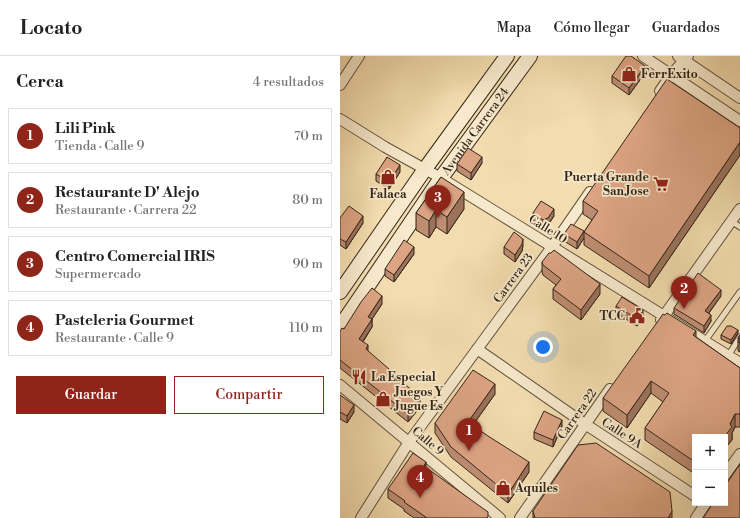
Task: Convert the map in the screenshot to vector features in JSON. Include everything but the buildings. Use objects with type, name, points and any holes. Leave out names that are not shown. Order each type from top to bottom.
[{"type":"main road","name":"Avenida Carrera 24","points":[[340,292],[507,56]]},
{"type":"main road","name":"Avenida Carrera 24","points":[[340,327],[441,178],[530,56]]},
{"type":"street","points":[[340,85],[359,56]]},
{"type":"street","points":[[643,56],[740,121]]},
{"type":"street","points":[[654,100],[683,57],[740,98]]},
{"type":"street","name":"Calle 10","points":[[340,119],[385,147],[441,178],[740,363]]},
{"type":"street","name":"Carrera 23","points":[[361,518],[409,442],[552,247],[596,183]]},
{"type":"street","points":[[654,328],[740,209]]},
{"type":"street","name":"Calle 9A","points":[[477,349],[585,424],[692,494]]},
{"type":"street","name":"Carrera 22","points":[[520,518],[618,379]]},
{"type":"street","name":"Calle 9","points":[[340,385],[500,518]]},
{"type":"street","points":[[728,471],[740,454]]},
{"type":"street","points":[[696,518],[704,506]]},
{"type":"lane","points":[[731,221],[740,227]]},
{"type":"lane","points":[[705,341],[740,292]]},
{"type":"lane","points":[[728,356],[740,337]]},
{"type":"place","name":"FerrExito","points":[[629,74]]},
{"type":"place","name":"Falaca","points":[[388,177]]},
{"type":"place","name":"Puerta Grande San Jose","points":[[661,184]]},
{"type":"place","name":"Centro Comercial IRIS","points":[[438,218]]},
{"type":"place","name":"Restaurante D' Alejo","points":[[684,309]]},
{"type":"place","name":"TCC","points":[[637,316]]},
{"type":"place","name":"La Especial","points":[[359,377]]},
{"type":"place","name":"Juegos Y Jugue Es","points":[[383,399]]},
{"type":"place","name":"Lili Pink","points":[[469,451]]},
{"type":"place","name":"Aquiles","points":[[503,488]]},
{"type":"place","name":"Pasteleria Gourmet","points":[[420,498]]}]
